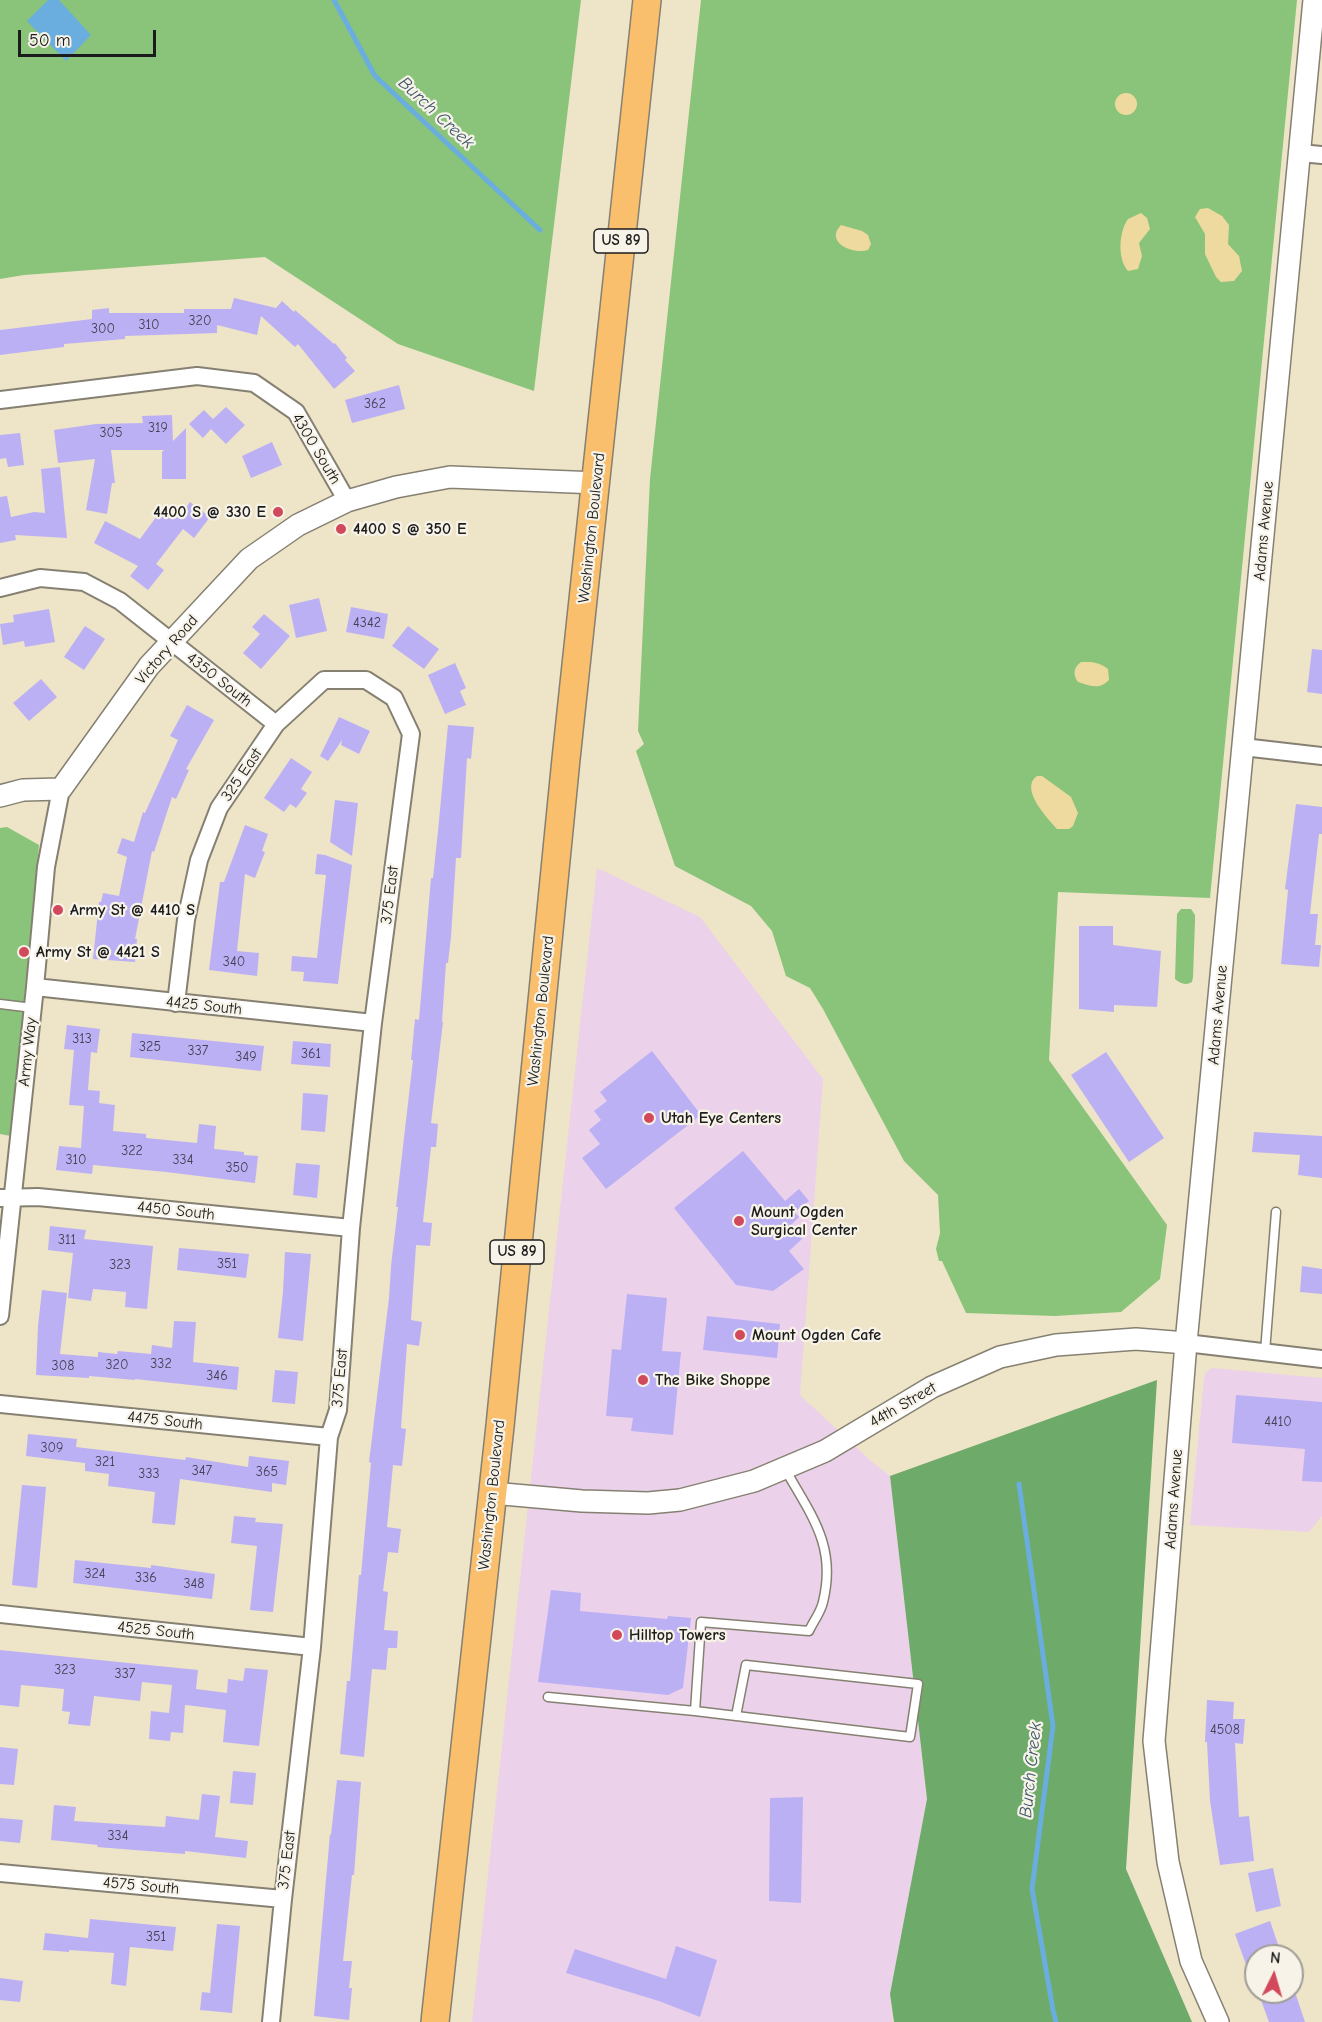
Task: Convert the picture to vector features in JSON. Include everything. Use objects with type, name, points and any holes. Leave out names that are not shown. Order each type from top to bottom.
[{"type":"main road","name":"Washington Boulevard","points":[[435,2022],[647,0]]},
{"type":"street","name":"Adams Avenue","points":[[1218,2022],[1191,1961],[1168,1862],[1154,1741],[1186,1343],[1314,0]]},
{"type":"street","points":[[1300,153],[1322,155]]},
{"type":"street","name":"4300 South","points":[[0,400],[197,376],[254,383],[296,412],[347,501],[396,487],[450,477],[597,483]]},
{"type":"street","name":"Victory Road","points":[[62,789],[149,666],[249,559],[298,525],[347,501]]},
{"type":"street","name":"4350 South","points":[[0,588],[40,578],[84,582],[120,601],[276,724]]},
{"type":"street","name":"325 East","points":[[176,1003],[186,920],[199,860],[219,808],[276,724],[324,680],[366,680],[394,698],[411,734]]},
{"type":"street","name":"375 East","points":[[271,2022],[312,1647],[330,1437],[338,1410],[351,1228],[373,1023],[411,734]]},
{"type":"street","points":[[1243,747],[1322,756]]},
{"type":"street","points":[[0,796],[23,790],[62,789]]},
{"type":"street","name":"Army Way","points":[[0,1316],[7,1198],[33,1008],[46,867],[62,789]]},
{"type":"street","name":"4425 South","points":[[35,987],[373,1023]]},
{"type":"street","name":"4450 South","points":[[7,1198],[49,1198],[351,1228]]},
{"type":"street","name":"44th Street","points":[[492,1492],[582,1501],[648,1503],[680,1500],[754,1481],[825,1451],[933,1387],[1000,1357],[1068,1344],[1136,1339],[1322,1359]]},
{"type":"street","name":"4475 South","points":[[0,1404],[330,1437]]},
{"type":"street","name":"4525 South","points":[[0,1614],[312,1647]]},
{"type":"street","name":"4575 South","points":[[0,1873],[283,1899]]},
{"type":"lane","points":[[0,1004],[33,1008]]},
{"type":"lane","points":[[1265,1352],[1276,1212]]},
{"type":"lane","points":[[695,1711],[701,1622],[809,1631],[823,1604],[828,1565],[822,1535],[785,1468]]},
{"type":"lane","points":[[548,1697],[695,1711],[736,1716],[910,1737],[918,1684],[746,1665],[736,1716]]},
{"type":"shaded area","points":[[597,868],[700,917],[823,1079],[800,1395],[890,1476],[927,1799],[890,1994],[893,2022],[472,2022]]},
{"type":"shaded area","points":[[1212,1368],[1322,1378],[1322,1516],[1309,1532],[1190,1525],[1204,1378],[1206,1372]]},
{"type":"green space","points":[[0,0],[581,0],[534,391],[398,344],[265,257],[24,275],[0,279]]},
{"type":"green space","points":[[701,0],[1297,0],[1210,898],[1058,892],[1049,1060],[1167,1225],[1160,1279],[1121,1312],[1055,1316],[966,1313],[942,1261],[939,1261],[936,1249],[940,1233],[938,1195],[904,1161],[810,988],[786,976],[772,931],[751,906],[675,866],[636,751],[644,744],[638,731],[650,479]]},
{"type":"green space","points":[[7,827],[39,845],[11,1136],[0,1134],[0,828]]},
{"type":"green space","points":[[1181,909],[1191,909],[1195,915],[1193,977],[1192,982],[1187,984],[1175,979],[1177,914]]},
{"type":"green space","points":[[1157,1380],[1126,1869],[1192,2022],[894,2022],[890,1994],[927,1799],[890,1476]]},
{"type":"sand","points":[[1126,93],[1134,96],[1137,104],[1134,112],[1126,115],[1118,112],[1115,104],[1118,96]]},
{"type":"sand","points":[[1208,208],[1222,216],[1229,225],[1228,244],[1239,256],[1242,271],[1234,281],[1221,282],[1216,277],[1205,254],[1205,234],[1195,217],[1200,209]]},
{"type":"sand","points":[[1141,213],[1147,218],[1150,229],[1139,243],[1142,256],[1138,269],[1128,271],[1122,260],[1121,238],[1128,219]]},
{"type":"sand","points":[[841,225],[868,235],[871,244],[868,250],[855,251],[842,246],[836,237]]},
{"type":"sand","points":[[1081,662],[1096,663],[1105,667],[1108,669],[1109,680],[1098,686],[1078,682],[1075,672]]},
{"type":"sand","points":[[1037,776],[1042,776],[1071,797],[1078,813],[1073,826],[1069,829],[1057,829],[1036,803],[1031,788],[1032,781]]},
{"type":"water","points":[[48,0],[59,0],[91,35],[66,61],[27,21]]},
{"type":"building","points":[[234,298],[276,308],[282,301],[335,343],[355,371],[334,389],[298,344],[295,347],[261,316],[257,335],[217,325],[217,333],[125,336],[125,339],[64,344],[64,347],[0,355],[0,330],[92,319],[92,310],[109,308],[109,313],[184,313],[184,309],[231,309]]},
{"type":"building","points":[[399,385],[405,409],[352,423],[345,400]]},
{"type":"building","points":[[226,407],[245,425],[226,444],[211,429],[203,438],[189,424],[204,410],[213,419]]},
{"type":"building","points":[[172,415],[173,441],[186,428],[186,479],[162,479],[162,452],[164,450],[111,450],[115,483],[112,483],[107,514],[86,510],[95,459],[58,463],[54,430],[96,424],[143,423],[142,416]]},
{"type":"building","points":[[20,433],[24,465],[8,467],[6,458],[0,459],[0,435]]},
{"type":"building","points":[[272,442],[282,465],[251,478],[242,456]]},
{"type":"building","points":[[60,467],[67,538],[15,535],[16,540],[0,543],[0,497],[7,496],[11,517],[34,512],[45,513],[41,469]]},
{"type":"building","points":[[190,502],[210,517],[194,538],[183,529],[156,564],[164,570],[148,590],[130,576],[138,566],[94,543],[105,521],[140,539],[165,505],[180,516]]},
{"type":"building","points":[[319,598],[327,631],[296,638],[289,605]]},
{"type":"building","points":[[351,607],[388,614],[384,639],[346,632]]},
{"type":"building","points":[[49,609],[55,642],[25,647],[24,641],[3,645],[0,624],[14,622],[13,615]]},
{"type":"building","points":[[264,614],[290,636],[261,669],[243,653],[260,634],[252,627]]},
{"type":"building","points":[[85,626],[105,639],[84,670],[64,657]]},
{"type":"building","points":[[408,626],[439,649],[424,669],[392,646]]},
{"type":"building","points":[[1312,649],[1322,650],[1322,694],[1307,692]]},
{"type":"building","points":[[455,663],[466,688],[460,691],[466,705],[445,714],[428,675]]},
{"type":"building","points":[[41,679],[57,697],[29,721],[13,703]]},
{"type":"building","points":[[187,705],[214,720],[186,769],[189,770],[176,799],[172,797],[154,852],[152,851],[135,939],[137,939],[135,962],[93,959],[99,902],[101,902],[103,893],[119,896],[127,857],[117,853],[122,838],[134,842],[143,812],[145,813],[178,740],[170,736]]},
{"type":"building","points":[[339,717],[370,731],[359,754],[341,745],[342,740],[328,761],[320,756]]},
{"type":"building","points":[[448,725],[474,727],[471,759],[467,758],[461,858],[456,858],[443,1022],[431,1123],[438,1124],[436,1147],[431,1147],[423,1222],[432,1223],[430,1246],[416,1245],[411,1320],[422,1322],[419,1346],[407,1344],[401,1428],[406,1429],[402,1466],[393,1465],[387,1527],[401,1529],[398,1553],[388,1552],[383,1591],[388,1592],[384,1630],[398,1631],[397,1648],[388,1648],[386,1670],[372,1669],[364,1757],[340,1754],[347,1681],[350,1681],[371,1463],[369,1462],[389,1298],[398,1207],[396,1207],[413,1060],[411,1060],[415,1019],[419,1020],[431,878],[433,878]]},
{"type":"building","points":[[291,758],[312,772],[301,789],[307,793],[296,808],[290,804],[284,812],[264,798]]},
{"type":"building","points":[[335,800],[358,803],[352,856],[330,842]]},
{"type":"building","points":[[1296,804],[1322,807],[1322,834],[1319,834],[1310,914],[1318,914],[1315,945],[1321,945],[1319,967],[1281,964],[1288,890],[1285,889]]},
{"type":"building","points":[[245,825],[268,834],[262,851],[265,852],[255,878],[245,874],[237,951],[259,953],[257,976],[209,970],[220,882],[224,882]]},
{"type":"building","points":[[317,854],[352,865],[338,984],[303,981],[304,972],[291,971],[292,956],[317,958],[326,875],[315,874]]},
{"type":"building","points":[[1079,926],[1113,926],[1113,945],[1161,951],[1157,1007],[1114,1005],[1114,1012],[1079,1009]]},
{"type":"building","points":[[67,1025],[100,1029],[97,1053],[91,1052],[88,1090],[100,1091],[99,1103],[115,1105],[113,1131],[146,1134],[146,1138],[197,1143],[199,1124],[216,1126],[214,1149],[258,1156],[255,1183],[93,1165],[92,1174],[56,1170],[59,1146],[81,1148],[84,1106],[69,1105],[74,1050],[64,1049]]},
{"type":"building","points":[[132,1033],[264,1046],[261,1071],[130,1057]]},
{"type":"building","points":[[293,1041],[331,1044],[330,1067],[291,1064]]},
{"type":"building","name":"Utah Eye Centers","points":[[652,1051],[701,1115],[606,1189],[582,1158],[600,1144],[589,1130],[601,1120],[594,1111],[607,1101],[600,1092]]},
{"type":"building","points":[[1106,1052],[1164,1138],[1129,1162],[1071,1075]]},
{"type":"building","points":[[303,1093],[328,1095],[325,1132],[301,1130]]},
{"type":"building","points":[[1254,1132],[1322,1136],[1322,1178],[1298,1175],[1300,1155],[1252,1152]]},
{"type":"building","name":"Mount Ogden Surgical Center","points":[[743,1151],[785,1201],[799,1189],[809,1201],[794,1212],[799,1217],[791,1225],[802,1239],[789,1251],[804,1269],[773,1291],[736,1285],[674,1208]]},
{"type":"building","points":[[296,1163],[320,1165],[317,1198],[293,1195]]},
{"type":"building","points":[[50,1226],[86,1230],[84,1239],[153,1246],[147,1309],[125,1307],[126,1292],[93,1289],[91,1301],[68,1298],[73,1253],[48,1250]]},
{"type":"building","points":[[179,1248],[249,1254],[246,1278],[177,1270]]},
{"type":"building","points":[[285,1252],[311,1254],[303,1341],[278,1338]]},
{"type":"building","points":[[1302,1266],[1322,1269],[1322,1294],[1300,1292]]},
{"type":"building","points":[[42,1290],[67,1293],[60,1354],[98,1357],[98,1352],[117,1354],[118,1351],[151,1354],[152,1345],[172,1348],[174,1321],[196,1322],[193,1362],[239,1367],[237,1390],[135,1379],[36,1375]]},
{"type":"building","points":[[627,1294],[667,1298],[662,1351],[681,1352],[673,1435],[631,1431],[633,1418],[606,1416],[612,1349],[621,1350]]},
{"type":"building","points":[[707,1316],[780,1324],[777,1358],[703,1350]]},
{"type":"building","points":[[275,1370],[298,1372],[295,1404],[272,1402]]},
{"type":"building","points":[[1236,1395],[1322,1402],[1322,1482],[1302,1481],[1305,1449],[1232,1443]]},
{"type":"building","points":[[28,1434],[77,1439],[76,1447],[185,1460],[186,1457],[248,1467],[249,1456],[289,1461],[286,1485],[272,1483],[272,1492],[180,1479],[175,1525],[152,1523],[155,1492],[108,1486],[109,1474],[85,1471],[85,1463],[26,1456]]},
{"type":"building","points":[[22,1485],[46,1487],[37,1588],[12,1585]]},
{"type":"building","points":[[234,1516],[256,1518],[255,1522],[283,1524],[273,1612],[250,1610],[257,1546],[231,1543]]},
{"type":"building","points":[[75,1560],[151,1568],[151,1565],[215,1574],[212,1599],[73,1583]]},
{"type":"building","name":"Hilltop Towers","points":[[551,1590],[581,1593],[580,1611],[667,1619],[668,1616],[691,1618],[683,1688],[668,1695],[538,1682]]},
{"type":"building","points":[[0,1650],[198,1670],[196,1689],[227,1693],[228,1679],[243,1681],[245,1668],[268,1670],[259,1746],[223,1742],[226,1710],[185,1705],[183,1733],[171,1732],[170,1741],[149,1739],[151,1711],[169,1713],[172,1685],[142,1682],[140,1701],[94,1696],[90,1726],[68,1724],[70,1712],[62,1711],[64,1689],[21,1685],[19,1707],[0,1705]]},
{"type":"building","points":[[1207,1700],[1234,1702],[1233,1719],[1245,1719],[1243,1744],[1235,1743],[1239,1817],[1249,1816],[1254,1861],[1220,1865],[1210,1801],[1207,1742],[1205,1742]]},
{"type":"building","points":[[0,1747],[18,1749],[14,1785],[0,1784]]},
{"type":"building","points":[[233,1771],[256,1773],[253,1805],[230,1803]]},
{"type":"building","points":[[337,1780],[361,1782],[354,1875],[352,1875],[343,1961],[352,1961],[349,2020],[314,2016]]},
{"type":"building","points":[[202,1794],[220,1796],[215,1837],[248,1841],[246,1858],[185,1851],[185,1854],[97,1847],[98,1845],[51,1840],[54,1805],[76,1807],[74,1821],[165,1827],[166,1816],[199,1820]]},
{"type":"building","points":[[803,1797],[801,1903],[769,1901],[770,1798]]},
{"type":"building","points":[[0,1818],[23,1820],[20,1843],[0,1841]]},
{"type":"building","points":[[1273,1868],[1281,1906],[1256,1912],[1248,1873]]},
{"type":"building","points":[[90,1919],[176,1927],[173,1951],[130,1947],[126,1986],[111,1984],[114,1953],[43,1950],[45,1933],[88,1938]]},
{"type":"building","points":[[1270,1921],[1278,1944],[1244,1944],[1244,1959],[1235,1934]]},
{"type":"building","points":[[217,1924],[240,1926],[232,2013],[200,2010],[202,1992],[210,1993]]},
{"type":"building","points":[[676,1946],[717,1960],[700,2017],[659,2001],[566,1973],[575,1949],[666,1979]]},
{"type":"building","points":[[0,1978],[23,1981],[20,2002],[0,2000]]},
{"type":"building","points":[[1262,2004],[1299,2004],[1305,2022],[1269,2022]]},
{"type":"waterway","name":"Burch Creek","points":[[334,0],[375,76],[540,230]]},
{"type":"waterway","name":"Burch Creek","points":[[1019,1484],[1053,1726],[1032,1889],[1056,2022]]},
{"type":"place","name":"4400 S @ 330 E","points":[[278,512]]},
{"type":"place","name":"4400 S @ 350 E","points":[[341,529]]},
{"type":"place","name":"Army St @ 4410 S","points":[[58,910]]},
{"type":"place","name":"Army St @ 4421 S","points":[[24,952]]},
{"type":"place","name":"Utah Eye Centers","points":[[649,1118]]},
{"type":"place","name":"Mount Ogden Surgical Center","points":[[739,1221]]},
{"type":"place","name":"Mount Ogden Cafe","points":[[740,1335]]},
{"type":"place","name":"The Bike Shoppe","points":[[643,1380]]},
{"type":"place","name":"Hilltop Towers","points":[[617,1635]]}]
